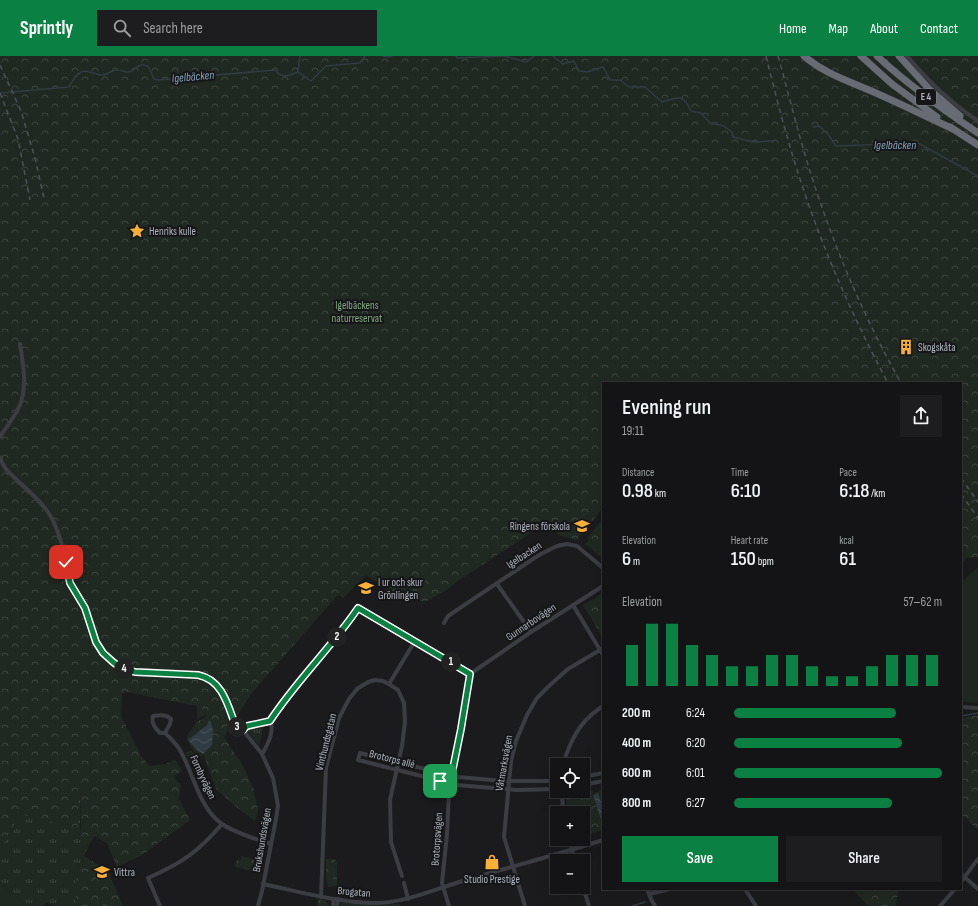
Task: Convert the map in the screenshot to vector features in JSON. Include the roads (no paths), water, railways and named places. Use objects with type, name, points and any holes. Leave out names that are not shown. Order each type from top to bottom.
[{"type":"highway","points":[[804,56],[819,68],[837,77],[953,128]]},
{"type":"highway","name":"E 4","points":[[861,56],[892,84],[978,145]]},
{"type":"highway","name":"E 4","points":[[877,56],[897,75],[938,106],[978,133]]},
{"type":"highway","points":[[899,56],[931,91],[978,133]]},
{"type":"street","points":[[907,56],[951,101],[978,121]]},
{"type":"street","points":[[0,437],[19,408],[22,398],[24,377],[20,344]]},
{"type":"street","name":"Brukshundsvägen","points":[[0,457],[6,469],[37,500],[53,520],[64,554],[70,583],[85,608],[96,642],[103,653],[116,665],[135,672],[198,675],[213,681],[221,690],[236,727],[243,730],[262,754],[273,778],[278,806],[264,884],[258,906]]},
{"type":"street","name":"Igelbacken","points":[[444,623],[448,616],[539,555],[557,546],[567,544],[577,546],[602,567]]},
{"type":"street","points":[[497,584],[531,632]]},
{"type":"street","name":"Gunnarbovägen","points":[[470,674],[531,632],[602,587]]},
{"type":"street","points":[[573,605],[602,653]]},
{"type":"street","points":[[243,730],[247,726],[270,721],[323,652],[343,631],[358,608],[470,674]]},
{"type":"street","points":[[402,876],[391,842],[390,800],[399,762],[405,722],[404,702],[398,690],[389,684],[415,641]]},
{"type":"street","name":"Våtmarksvägen","points":[[525,906],[504,837],[509,781],[516,741],[521,727],[533,704],[550,685],[568,670],[600,650]]},
{"type":"street","name":"Brotorpsvägen","points":[[449,906],[442,883],[450,783],[470,674]]},
{"type":"street","name":"Vinthundsgatan","points":[[321,897],[326,768],[339,718],[349,699],[357,689],[368,682],[375,680],[383,681],[389,684]]},
{"type":"street","points":[[565,758],[571,741],[578,728],[602,707]]},
{"type":"street","points":[[962,707],[978,708]]},
{"type":"street","name":"Fornbyvägen","points":[[165,733],[171,719],[168,716],[153,716],[152,724],[155,729],[160,733],[165,733],[180,750],[204,802],[214,816],[222,824],[248,836],[271,844]]},
{"type":"street","points":[[262,754],[267,747],[272,730],[270,721]]},
{"type":"street","name":"Brotorps allé","points":[[550,781],[509,781],[451,775],[360,753],[358,760],[457,785],[508,789],[550,789]]},
{"type":"street","points":[[590,776],[602,773]]},
{"type":"street","points":[[590,784],[602,781]]},
{"type":"street","points":[[160,906],[148,878],[173,867],[193,854],[222,824]]},
{"type":"street","name":"Brogatan","points":[[264,884],[321,897],[376,903],[394,902],[602,840]]},
{"type":"street","points":[[571,846],[573,854]]},
{"type":"street","points":[[978,859],[963,876],[978,889]]},
{"type":"street","points":[[404,883],[408,899]]},
{"type":"street","points":[[647,890],[655,906]]},
{"type":"street","points":[[649,894],[666,890]]},
{"type":"street","points":[[746,890],[756,906]]},
{"type":"street","points":[[940,906],[954,890]]},
{"type":"street","points":[[585,894],[589,906]]},
{"type":"street","points":[[333,906],[336,899]]},
{"type":"street","points":[[336,899],[337,906]]},
{"type":"water","points":[[209,720],[213,730],[212,745],[203,754],[188,740],[207,725]]},
{"type":"water","points":[[598,793],[602,805],[602,823],[593,795]]},
{"type":"waterway","points":[[298,72],[300,56]]},
{"type":"waterway","name":"Igelbäcken","points":[[0,93],[69,87],[75,77],[84,71],[102,75],[117,70],[129,72],[141,65],[148,66],[154,79],[158,80],[275,70],[283,76],[298,72],[311,81],[326,66],[360,63],[365,56]]},
{"type":"waterway","name":"Igelbäcken","points":[[383,56],[392,56]]},
{"type":"waterway","name":"Igelbäcken","points":[[456,56],[457,58],[504,56],[526,62],[534,56]]},
{"type":"waterway","name":"Igelbäcken","points":[[553,56],[563,64],[574,61],[579,71],[587,72],[603,67],[610,80],[620,80],[629,87],[645,87],[662,102],[676,98],[683,99],[691,111],[701,113],[710,123],[724,126],[732,132],[733,137],[754,142],[772,141]]},
{"type":"waterway","name":"Igelbäcken","points":[[813,127],[819,126],[828,134],[836,146],[918,143],[978,176]]},
{"type":"waterway","points":[[962,716],[978,713]]},
{"type":"waterway","points":[[632,906],[645,902]]},
{"type":"railway","points":[[766,56],[787,135],[812,214],[847,300],[887,382]]},
{"type":"railway","points":[[778,56],[810,172],[832,234],[857,295],[885,354],[900,382]]},
{"type":"railway","points":[[0,65],[21,111],[35,158],[44,198]]},
{"type":"railway","points":[[0,93],[18,139],[30,200]]},
{"type":"railway","points":[[962,479],[978,502]]},
{"type":"railway","points":[[962,495],[978,518]]},
{"type":"place","name":"Henriks kulle","points":[[137,231]]},
{"type":"place","name":"Skogskåta","points":[[906,347]]},
{"type":"place","name":"Ringens förskola","points":[[582,526]]},
{"type":"place","name":"I ur och skur Grönlingen","points":[[366,588]]},
{"type":"place","name":"Studio Prestige","points":[[492,862]]},
{"type":"place","name":"Vittra","points":[[102,872]]},
{"type":"park label","name":"Igelbäckens naturreservat","points":[[357,311]]}]
